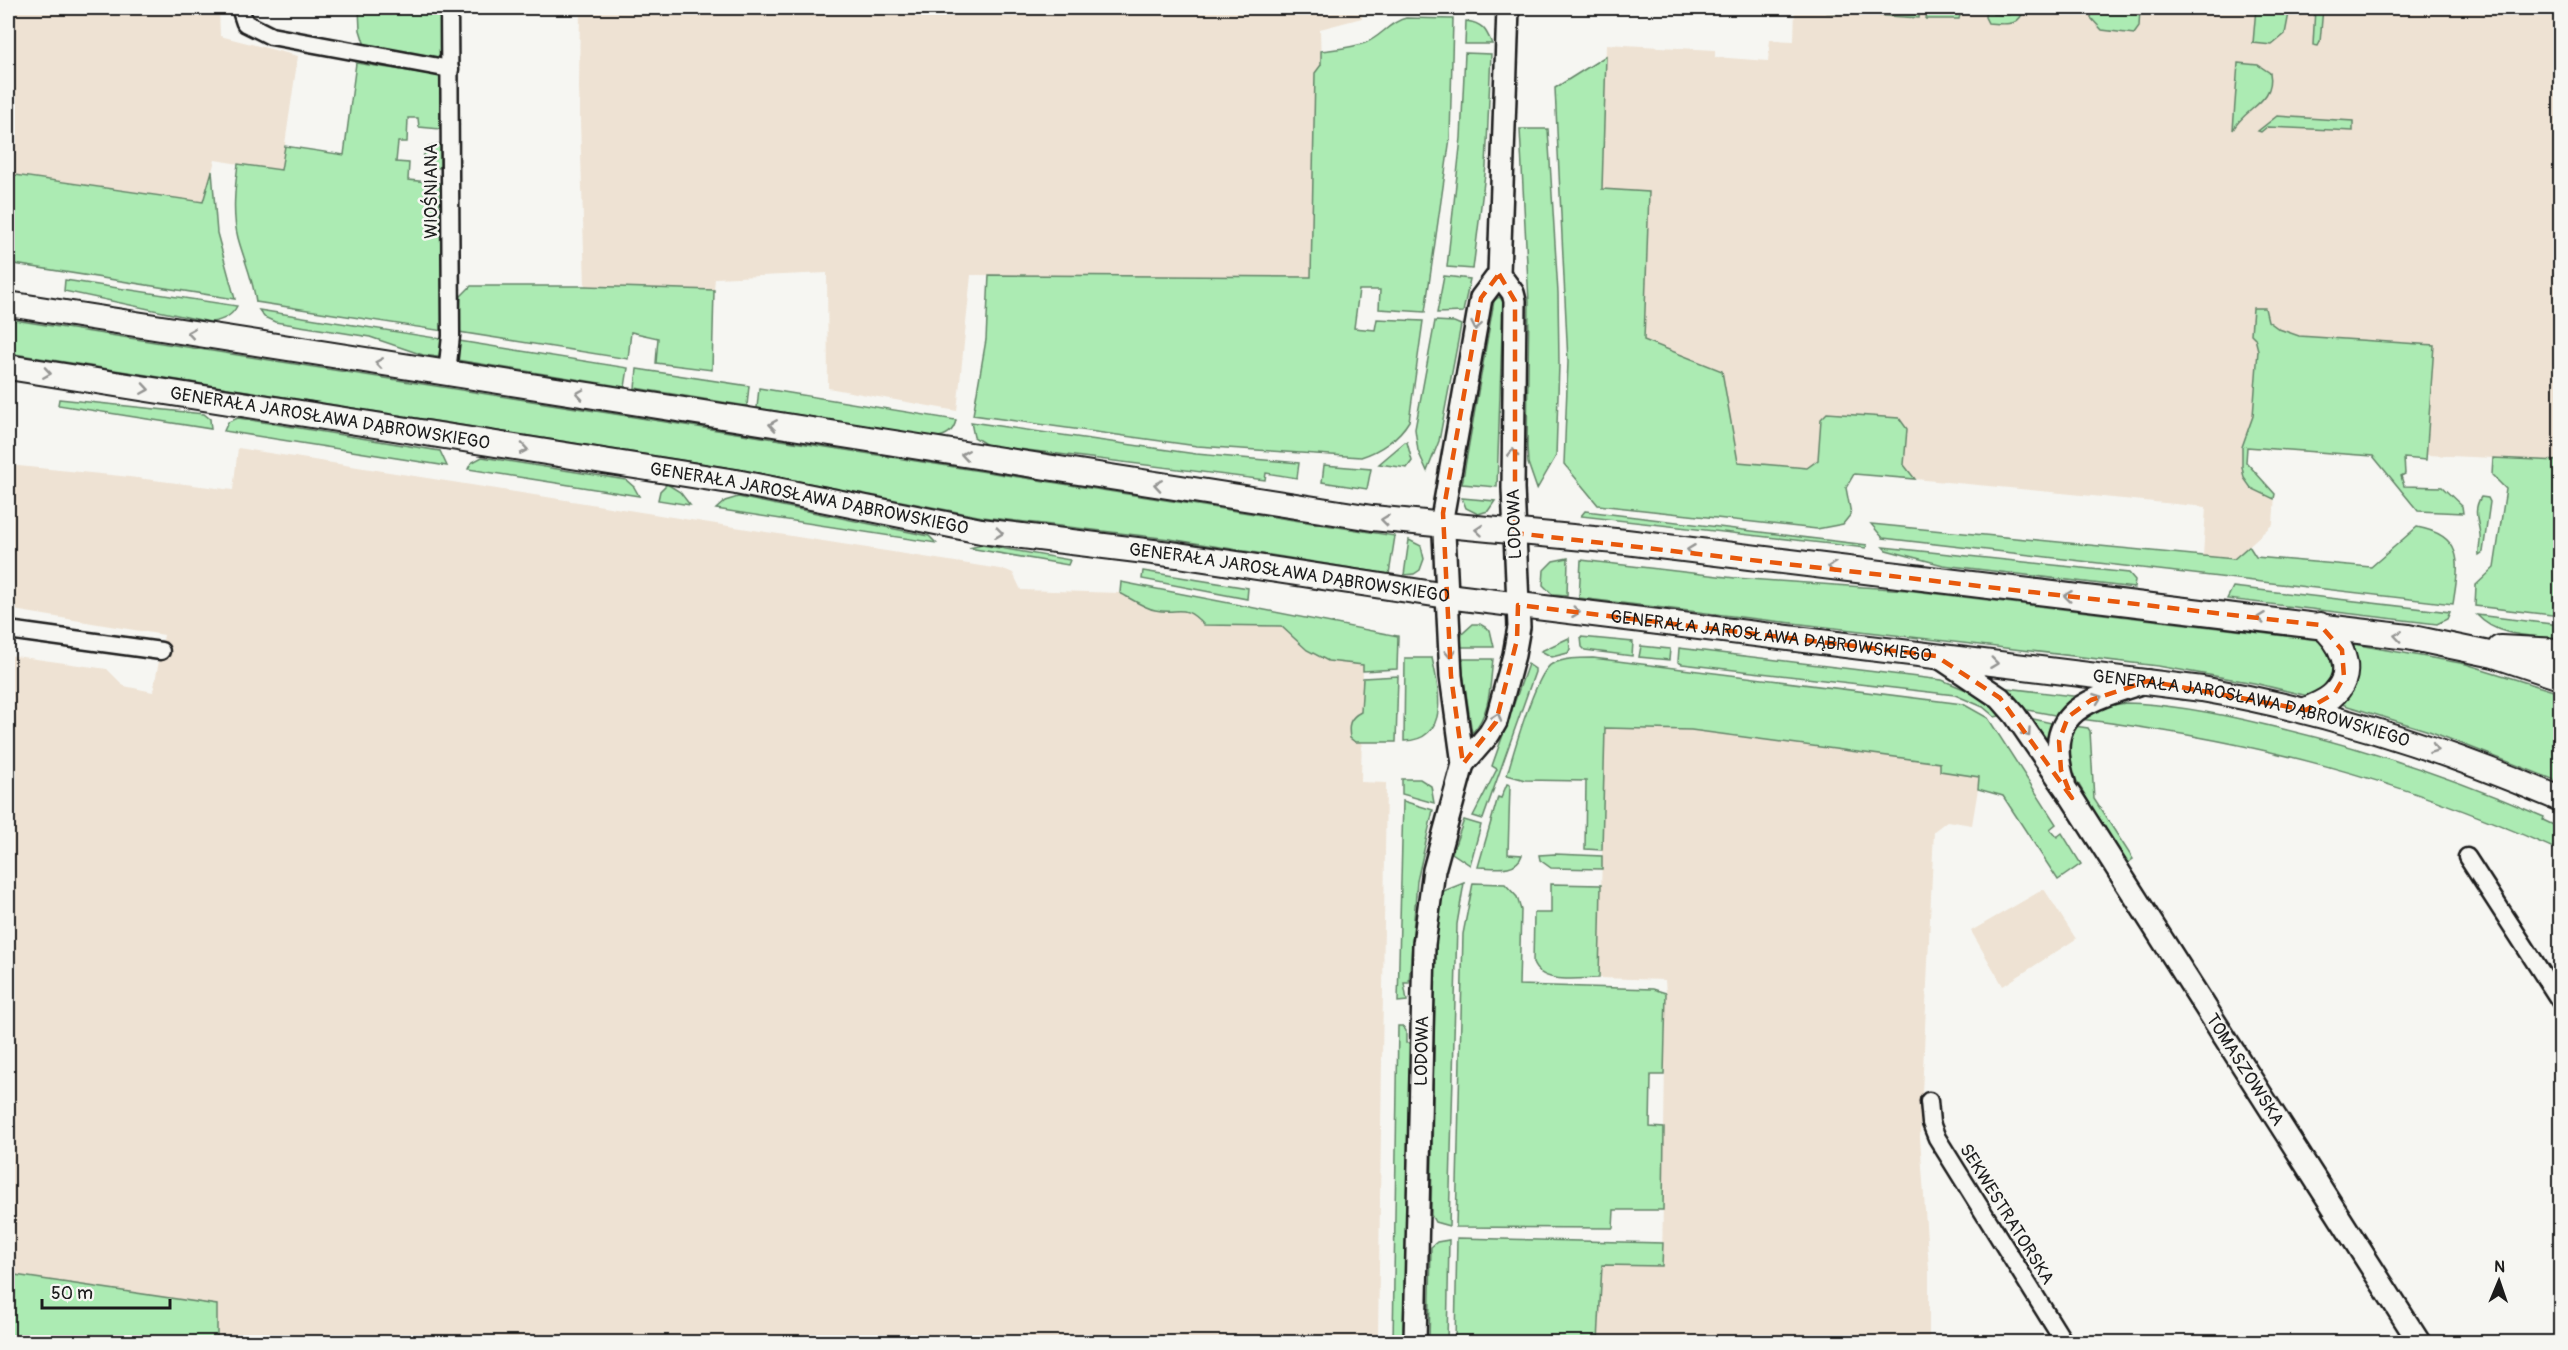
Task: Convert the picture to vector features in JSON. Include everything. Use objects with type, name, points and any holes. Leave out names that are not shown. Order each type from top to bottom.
[{"type":"main road","points":[[8,304],[1269,503],[1443,526],[1626,542],[2320,625],[2455,646],[2494,655],[2560,677]]},
{"type":"main road","name":"GENERAŁA JAROSŁAWA DĄBROWSKIEGO","points":[[8,367],[736,482],[981,531],[1178,555],[1447,596],[2148,681],[2252,698],[2306,710],[2426,745],[2560,799]]},
{"type":"main road","points":[[2306,710],[2324,702],[2335,693],[2344,677],[2345,658],[2342,650],[2330,633],[2320,625]]},
{"type":"main road","points":[[2455,646],[2560,651]]},
{"type":"street","points":[[240,8],[244,23],[271,36],[450,69]]},
{"type":"street","name":"WIOŚNIANA","points":[[447,374],[451,336],[450,8]]},
{"type":"street","points":[[1499,274],[1509,8]]},
{"type":"street","name":"LODOWA","points":[[1415,1342],[1424,944],[1434,870],[1463,764],[1451,676],[1443,526],[1446,488],[1481,298],[1499,274],[1513,293],[1515,301],[1512,459],[1518,605],[1517,640],[1496,722],[1490,734],[1463,764]]},
{"type":"street","points":[[8,630],[160,651]]},
{"type":"street","name":"TOMASZOWSKA","points":[[1936,656],[2000,698],[2015,715],[2072,798],[2418,1342]]},
{"type":"street","name":"TOMASZOWSKA","points":[[2072,798],[2062,777],[2059,755],[2061,734],[2068,717],[2091,700],[2148,681]]},
{"type":"street","points":[[2467,857],[2560,1001]]},
{"type":"street","name":"SEKWESTRATORSKA","points":[[1929,1101],[1931,1123],[1937,1138],[2064,1342]]},
{"type":"highlighted area","points":[[1499,274],[1515,301],[1515,533],[2320,625],[2342,650],[2344,677],[2335,693],[2306,710],[2148,681],[2091,700],[2068,717],[2059,741],[2061,770],[2072,798],[2000,698],[1936,656],[1518,605],[1517,640],[1496,722],[1463,764],[1451,676],[1443,513],[1481,298]]},
{"type":"shaded area","points":[[8,8],[219,8],[220,36],[298,56],[281,171],[215,160],[204,202],[8,174]]},
{"type":"shaded area","points":[[580,8],[1363,8],[1362,18],[1320,29],[1321,65],[1315,73],[1312,277],[971,275],[957,411],[828,388],[827,273],[715,278],[714,290],[585,286],[579,88]]},
{"type":"shaded area","points":[[1795,8],[2560,8],[2560,461],[2427,455],[2426,460],[2247,448],[2246,462],[2275,494],[2273,524],[2234,559],[2203,556],[2206,507],[1915,479],[1904,465],[1907,429],[1821,420],[1818,460],[1807,468],[1738,462],[1722,372],[1644,340],[1649,192],[1602,189],[1606,44],[1715,50],[1715,57],[1768,61],[1770,40],[1794,41]]},
{"type":"shaded area","points":[[238,448],[1006,570],[1013,573],[1021,590],[1120,593],[1154,610],[1185,610],[1193,614],[1204,625],[1281,626],[1307,650],[1328,661],[1363,665],[1361,782],[1386,783],[1378,1339],[1373,1342],[217,1342],[217,1305],[8,1274],[8,655],[107,669],[124,686],[153,692],[164,635],[8,609],[8,465],[233,490]]},
{"type":"shaded area","points":[[1605,728],[1691,730],[1940,763],[1940,771],[1980,777],[1972,825],[1947,821],[1934,831],[1920,1137],[1929,1270],[1929,1342],[1598,1342],[1602,1265],[1662,1266],[1666,993],[1665,980],[1599,978]]},
{"type":"shaded area","points":[[2044,889],[2076,939],[2003,986],[1971,931]]},
{"type":"green space","points":[[359,8],[441,8],[442,55],[431,59],[365,46],[360,30]]},
{"type":"green space","points":[[1828,8],[1920,9],[1919,18],[1827,12]]},
{"type":"green space","points":[[1947,8],[1962,8],[1959,19],[1926,19],[1927,9],[1947,10]]},
{"type":"green space","points":[[1986,8],[1993,8],[1993,14],[2009,15],[2010,8],[2024,8],[2019,19],[2006,24],[1988,23],[1985,17]]},
{"type":"green space","points":[[2092,8],[2140,8],[2139,27],[2134,34],[2102,30],[2091,18]]},
{"type":"green space","points":[[2256,8],[2290,8],[2285,34],[2272,45],[2253,43]]},
{"type":"green space","points":[[2315,8],[2323,8],[2318,46],[2313,45]]},
{"type":"green space","points":[[1406,18],[1453,19],[1450,138],[1425,312],[1379,309],[1380,290],[1359,290],[1354,328],[1375,330],[1377,319],[1423,321],[1409,421],[1394,438],[1382,447],[1361,457],[1197,446],[973,415],[986,340],[989,275],[1311,277],[1315,73],[1321,65],[1321,51],[1365,43]]},
{"type":"green space","points":[[1466,21],[1476,23],[1483,28],[1492,44],[1465,44]]},
{"type":"green space","points":[[1465,53],[1491,54],[1486,166],[1473,269],[1447,267],[1461,138]]},
{"type":"green space","points":[[1606,56],[1602,189],[1649,192],[1644,340],[1722,371],[1738,462],[1807,468],[1818,460],[1821,419],[1827,413],[1899,418],[1907,429],[1904,465],[1915,479],[1854,474],[1846,488],[1851,514],[1843,524],[1817,529],[1598,505],[1564,464],[1568,362],[1555,88]]},
{"type":"green space","points":[[356,63],[441,76],[440,129],[419,127],[418,118],[408,118],[407,142],[398,142],[396,162],[409,163],[408,180],[440,183],[444,189],[443,331],[256,302],[236,229],[235,201],[238,164],[281,170],[285,146],[344,155]]},
{"type":"green space","points":[[2238,63],[2258,65],[2270,73],[2271,83],[2264,98],[2238,122],[2233,130]]},
{"type":"green space","points":[[2277,116],[2353,121],[2353,131],[2267,127],[2261,132],[2258,131]]},
{"type":"green space","points":[[1520,129],[1548,129],[1558,293],[1559,364],[1556,456],[1537,489],[1528,463],[1527,446],[1529,302]]},
{"type":"green space","points":[[440,145],[440,168],[428,167],[423,160],[424,154],[428,148]]},
{"type":"green space","points":[[212,171],[217,233],[235,299],[8,263],[8,174],[203,202]]},
{"type":"green space","points":[[1444,276],[1470,279],[1463,312],[1437,313]]},
{"type":"green space","points":[[65,280],[237,306],[226,317],[210,322],[64,291]]},
{"type":"green space","points":[[471,286],[585,286],[714,290],[712,370],[656,363],[658,338],[631,332],[628,359],[459,332],[461,296]]},
{"type":"green space","points":[[1499,297],[1503,301],[1497,487],[1462,484],[1494,301]]},
{"type":"green space","points":[[2253,308],[2265,308],[2268,321],[2279,329],[2299,336],[2434,345],[2426,460],[2404,458],[2405,474],[2401,476],[2404,486],[2442,487],[2462,506],[2463,513],[2418,511],[2373,456],[2247,447],[2246,462],[2275,494],[2274,499],[2251,488],[2244,478],[2242,447],[2253,416],[2258,350],[2255,338],[2251,334]]},
{"type":"green space","points":[[259,310],[442,339],[439,357],[423,355],[370,337],[275,322],[264,317]]},
{"type":"green space","points":[[8,319],[1395,536],[1389,574],[1170,539],[983,517],[737,469],[8,353]]},
{"type":"green space","points":[[1435,321],[1454,322],[1461,325],[1439,441],[1427,471],[1418,451],[1415,429]]},
{"type":"green space","points":[[459,341],[628,368],[625,387],[457,360]]},
{"type":"green space","points":[[637,369],[749,386],[747,406],[635,388]]},
{"type":"green space","points":[[759,388],[956,420],[949,433],[935,437],[757,408]]},
{"type":"green space","points":[[59,399],[204,414],[210,419],[211,429],[58,405]]},
{"type":"green space","points":[[238,418],[440,451],[447,466],[224,431],[228,422]]},
{"type":"green space","points":[[971,422],[1196,454],[1299,463],[1297,478],[1266,473],[1265,480],[987,445],[974,437]]},
{"type":"green space","points":[[1407,442],[1412,461],[1407,468],[1379,464]]},
{"type":"green space","points":[[482,457],[626,480],[639,496],[468,469],[471,463]]},
{"type":"green space","points":[[2493,458],[2560,461],[2560,616],[2475,606],[2476,585],[2494,568],[2506,489],[2492,475]]},
{"type":"green space","points":[[1324,465],[1371,469],[1367,489],[1322,482]]},
{"type":"green space","points":[[667,484],[680,492],[690,505],[658,500],[660,491]]},
{"type":"green space","points":[[738,497],[929,536],[936,543],[716,509],[725,501]]},
{"type":"green space","points":[[2481,497],[2488,498],[2490,502],[2483,552],[2479,555],[2480,538],[2476,512]]},
{"type":"green space","points":[[1462,498],[1495,501],[1488,511],[1478,514],[1466,508]]},
{"type":"green space","points":[[1585,511],[1867,545],[1866,548],[1581,516]]},
{"type":"green space","points":[[1871,524],[2234,559],[2249,546],[2256,557],[2371,567],[2417,527],[2433,531],[2452,545],[2456,554],[2457,577],[2453,604],[1883,538]]},
{"type":"green space","points":[[1409,540],[1421,546],[1424,559],[1420,570],[1414,574],[1404,575]]},
{"type":"green space","points":[[982,545],[1070,560],[1068,565],[969,548]]},
{"type":"green space","points":[[1883,547],[2129,573],[2135,580],[2134,588],[1943,565],[1886,550]]},
{"type":"green space","points":[[1568,558],[1567,596],[1553,595],[1543,585],[1544,570],[1553,561]]},
{"type":"green space","points":[[1581,560],[1735,578],[1906,590],[2318,640],[2331,655],[2332,671],[2324,686],[2308,696],[2254,683],[2158,666],[1579,598]]},
{"type":"green space","points":[[1143,571],[1248,588],[1247,599],[1142,579]]},
{"type":"green space","points":[[1121,582],[1398,636],[1397,669],[1363,671],[1363,665],[1328,661],[1307,650],[1281,626],[1204,625],[1186,611],[1151,609],[1120,593]]},
{"type":"green space","points":[[2233,587],[2450,612],[2447,619],[2437,624],[2227,599]]},
{"type":"green space","points":[[2477,615],[2560,625],[2560,639],[2505,632],[2485,622]]},
{"type":"green space","points":[[1473,624],[1480,624],[1490,630],[1494,647],[1460,647],[1462,634]]},
{"type":"green space","points":[[1581,637],[1633,642],[1632,656],[1585,650],[1582,647]]},
{"type":"green space","points":[[1569,638],[1568,653],[1552,657],[1541,651]]},
{"type":"green space","points":[[2353,644],[2466,664],[2560,693],[2560,782],[2429,731],[2341,704],[2352,690],[2357,676],[2357,661]]},
{"type":"green space","points":[[1641,646],[1670,649],[1669,660],[1639,657]]},
{"type":"green space","points":[[1679,648],[1942,680],[1981,696],[2003,715],[1995,717],[1983,707],[1955,695],[1682,664],[1678,662]]},
{"type":"green space","points":[[1405,658],[1432,658],[1439,697],[1435,722],[1429,732],[1419,738],[1404,741]]},
{"type":"green space","points":[[1593,658],[1963,704],[1988,718],[2056,824],[2050,829],[2057,837],[2062,833],[2081,864],[2058,880],[2003,796],[1978,789],[1979,777],[1940,771],[1940,763],[1691,730],[1605,728],[1602,850],[1585,849],[1586,781],[1525,780],[1507,775],[1532,697],[1546,670],[1552,664],[1562,661]]},
{"type":"green space","points":[[1461,659],[1493,659],[1486,708],[1472,733]]},
{"type":"green space","points":[[1528,664],[1535,669],[1535,672],[1483,819],[1473,816],[1497,769],[1492,766]]},
{"type":"green space","points":[[1398,676],[1396,742],[1355,742],[1350,738],[1349,726],[1352,719],[1361,712],[1363,678]]},
{"type":"green space","points":[[1999,687],[2081,697],[2060,716],[2022,709]]},
{"type":"green space","points":[[2126,703],[2197,710],[2232,717],[2337,743],[2407,765],[2476,789],[2544,817],[2543,820],[2560,828],[2560,851],[2442,803],[2326,766],[2206,738],[2080,719],[2107,706]]},
{"type":"green space","points":[[2029,718],[2056,724],[2050,750]]},
{"type":"green space","points":[[2074,726],[2088,728],[2090,731],[2094,799],[2133,859],[2125,865],[2074,776],[2068,742]]},
{"type":"green space","points":[[1402,779],[1420,779],[1431,786],[1434,803],[1402,794]]},
{"type":"green space","points":[[1507,784],[1510,785],[1508,854],[1522,855],[1519,861],[1509,867],[1478,867],[1498,797],[1501,798]]},
{"type":"green space","points":[[1403,801],[1433,810],[1417,881],[1409,983],[1404,983],[1407,1001],[1398,1002]]},
{"type":"green space","points":[[1464,820],[1481,825],[1470,865],[1452,853]]},
{"type":"green space","points":[[1539,855],[1602,856],[1602,869],[1551,868],[1540,860]]},
{"type":"green space","points":[[1464,883],[1457,924],[1449,1226],[1435,1222],[1431,1215],[1436,926],[1441,892]]},
{"type":"green space","points":[[1473,883],[1505,884],[1517,897],[1521,910],[1519,985],[1653,989],[1666,993],[1664,1075],[1651,1075],[1650,1127],[1664,1128],[1663,1210],[1614,1210],[1613,1228],[1456,1227],[1463,934]]},
{"type":"green space","points":[[1551,884],[1601,885],[1599,978],[1552,977],[1537,970],[1533,963],[1534,913],[1551,913]]},
{"type":"green space","points":[[1398,1026],[1403,1026],[1406,1031],[1406,1043],[1411,1043],[1403,1336],[1401,1342],[1393,1342]]},
{"type":"green space","points":[[1457,1238],[1663,1243],[1662,1266],[1602,1265],[1598,1342],[1455,1342]]},
{"type":"green space","points":[[1449,1240],[1447,1342],[1429,1342],[1431,1247],[1437,1242]]},
{"type":"green space","points":[[8,1274],[217,1305],[217,1342],[8,1341]]}]
